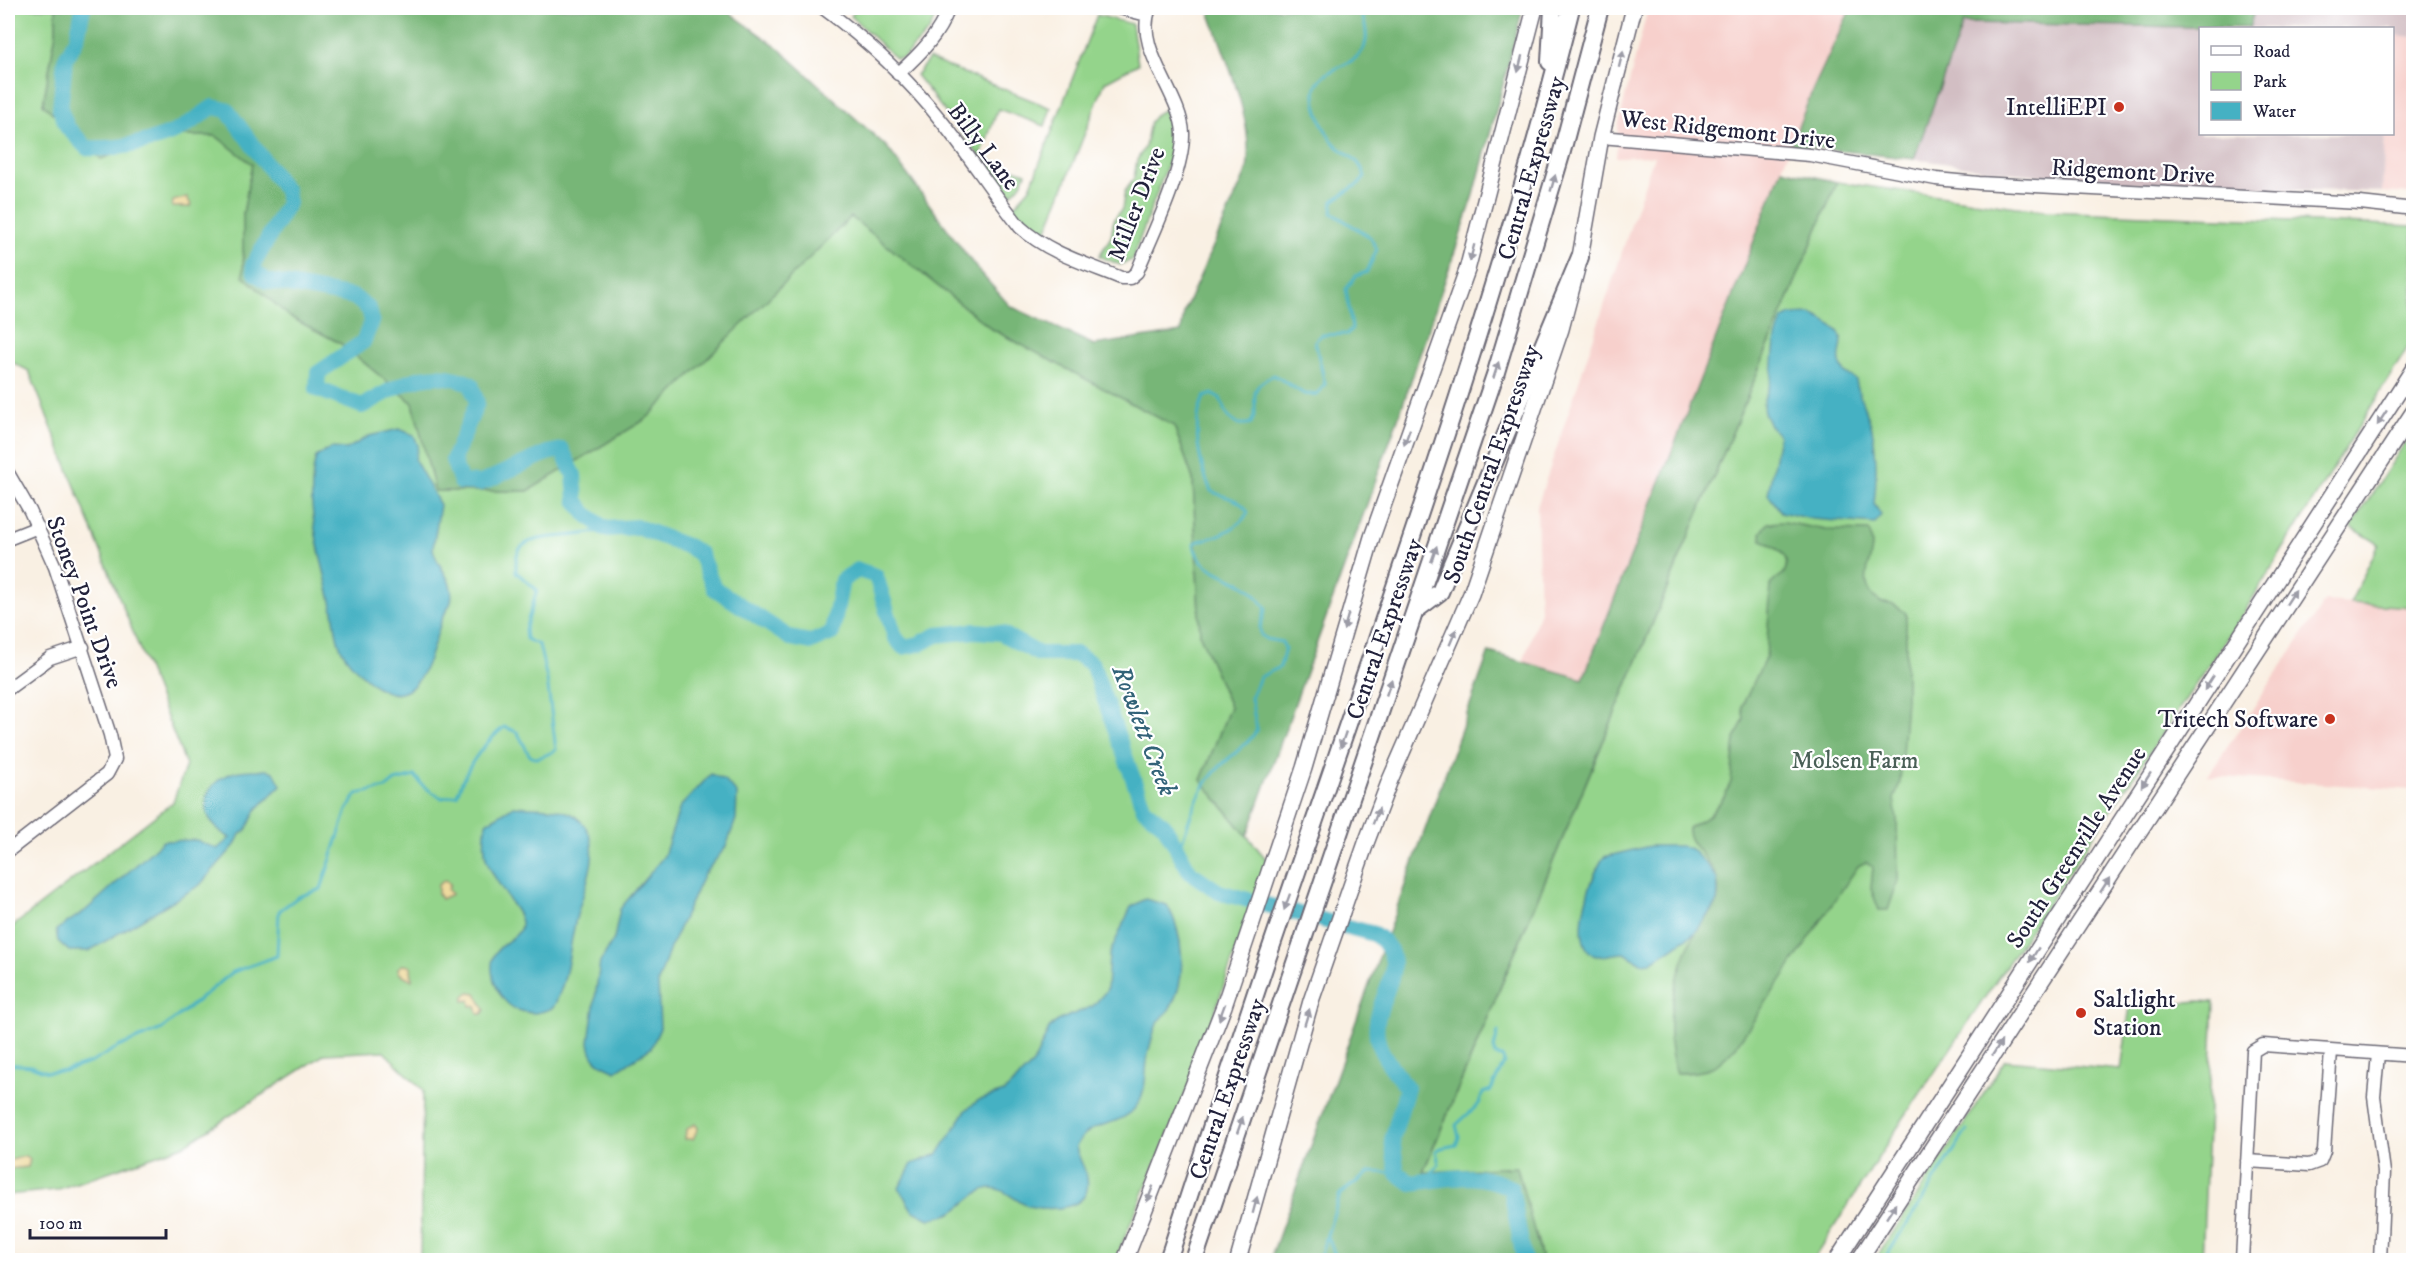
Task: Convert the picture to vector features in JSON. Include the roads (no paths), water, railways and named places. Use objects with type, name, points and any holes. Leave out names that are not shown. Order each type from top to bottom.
[{"type":"highway","points":[[1547,102],[1553,8]]},
{"type":"highway","name":"Central Expressway","points":[[1168,1260],[1265,964],[1307,847],[1476,346],[1547,102],[1571,8]]},
{"type":"highway","name":"Central Expressway","points":[[1194,1260],[1416,610],[1518,302],[1564,144],[1600,8]]},
{"type":"highway","points":[[1416,610],[1440,592],[1580,257]]},
{"type":"main road","name":"Central Expressway","points":[[1125,1260],[1197,1080],[1241,957],[1304,768],[1372,537],[1467,270],[1534,8]]},
{"type":"main road","name":"South Central Expressway","points":[[1238,1260],[1318,982],[1356,871],[1390,780],[1471,594],[1551,360],[1580,257],[1601,137],[1634,8]]},
{"type":"main road","name":"South Greenville Avenue","points":[[1837,1260],[2414,368]]},
{"type":"main road","name":"South Greenville Avenue","points":[[1859,1260],[2414,411]]},
{"type":"main road","points":[[2240,634],[2259,646]]},
{"type":"main road","points":[[2126,812],[2145,823]]},
{"type":"main road","points":[[2012,989],[2028,999]]},
{"type":"main road","points":[[1928,1120],[1943,1130]]},
{"type":"street","name":"Billy Lane","points":[[824,8],[898,74],[944,124],[1004,208],[1029,236],[1055,251],[1121,278],[1130,278]]},
{"type":"street","points":[[898,74],[929,45],[941,28],[949,8]]},
{"type":"street","points":[[1119,8],[1149,11]]},
{"type":"street","name":"Miller Drive","points":[[1130,278],[1137,272],[1180,161],[1183,132],[1172,96],[1150,47],[1149,11]]},
{"type":"street","name":"West Ridgemont Drive","points":[[1601,137],[1810,154],[1851,163]]},
{"type":"street","name":"Ridgemont Drive","points":[[1851,163],[1936,179],[1979,183],[2360,203],[2414,209]]},
{"type":"street","name":"Stoney Point Drive","points":[[8,473],[38,527],[56,567],[83,647],[115,759],[107,774],[8,851]]},
{"type":"street","points":[[8,539],[38,527]]},
{"type":"street","points":[[8,689],[50,658],[83,647]]},
{"type":"street","points":[[2242,1260],[2253,1051],[2263,1045],[2414,1056]]},
{"type":"street","points":[[2247,1161],[2309,1165],[2320,1161],[2324,1151],[2331,1051]]},
{"type":"street","points":[[2378,1054],[2374,1097],[2384,1172],[2380,1260]]},
{"type":"water","points":[[1811,314],[1827,322],[1837,330],[1841,337],[1840,363],[1845,372],[1856,380],[1870,423],[1876,457],[1874,504],[1881,515],[1875,524],[1812,519],[1781,512],[1768,494],[1779,436],[1768,422],[1763,404],[1772,375],[1776,337],[1783,319],[1791,315]]},
{"type":"water","points":[[399,429],[414,435],[418,445],[415,460],[440,505],[433,548],[437,561],[451,586],[452,594],[451,602],[420,677],[411,688],[400,693],[386,692],[369,681],[345,656],[340,646],[315,532],[312,494],[316,457],[331,448],[347,449],[369,436]]},
{"type":"water","points":[[268,770],[274,772],[281,785],[256,810],[246,831],[240,834],[235,845],[200,885],[89,951],[69,951],[58,941],[56,930],[85,911],[163,841],[196,840],[217,849],[230,838],[219,830],[207,812],[208,793],[223,778],[235,772]]},
{"type":"water","points":[[711,774],[724,780],[737,793],[736,819],[726,847],[704,874],[670,948],[658,982],[660,1028],[651,1048],[616,1071],[594,1058],[589,1042],[600,962],[614,939],[620,909],[664,856],[680,807]]},
{"type":"water","points":[[514,806],[562,810],[570,813],[586,827],[591,838],[592,864],[574,927],[563,985],[553,1008],[536,1013],[518,1010],[507,1003],[495,984],[492,969],[497,951],[520,930],[521,923],[486,858],[486,823]]},
{"type":"water","points":[[1650,846],[1682,846],[1691,849],[1717,879],[1717,902],[1695,933],[1651,962],[1641,963],[1625,953],[1593,955],[1586,947],[1583,921],[1588,891],[1599,866],[1604,857]]},
{"type":"water","points":[[1145,899],[1167,905],[1172,916],[1180,941],[1180,982],[1170,1009],[1155,1029],[1140,1101],[1121,1119],[1088,1132],[1076,1147],[1087,1178],[1087,1189],[1083,1197],[1077,1203],[1068,1206],[1037,1208],[1023,1204],[1005,1192],[990,1188],[979,1192],[946,1215],[929,1219],[912,1210],[899,1188],[912,1164],[938,1154],[966,1110],[979,1100],[1004,1092],[1033,1064],[1049,1029],[1057,1021],[1093,1006],[1107,990],[1109,955],[1131,907]]},
{"type":"waterway","name":"Rowlett Creek","points":[[83,8],[77,38],[65,60],[60,109],[67,127],[87,148],[120,147],[174,132],[213,107],[227,110],[286,191],[288,203],[253,265],[255,273],[267,281],[354,297],[369,309],[372,321],[363,342],[318,373],[317,389],[362,406],[402,385],[427,377],[455,378],[471,384],[477,403],[453,460],[461,482],[481,483],[547,453],[562,450],[574,475],[576,500],[585,513],[605,529],[637,527],[689,547],[700,554],[714,588],[790,638],[811,642],[832,633],[842,580],[858,570],[876,576],[895,637],[903,647],[919,644],[937,635],[975,631],[1001,633],[1039,654],[1077,654],[1092,664],[1144,809],[1164,825],[1190,872],[1219,892],[1374,934],[1387,946],[1392,959],[1392,972],[1378,1014],[1376,1029],[1381,1051],[1407,1088],[1392,1140],[1397,1173],[1411,1183],[1474,1177],[1498,1182],[1511,1188],[1524,1260]]},
{"type":"waterway","points":[[1180,851],[1185,831],[1202,789],[1219,767],[1248,742],[1257,730],[1251,698],[1260,677],[1280,667],[1285,648],[1282,642],[1266,639],[1261,635],[1260,627],[1266,608],[1253,592],[1209,567],[1197,553],[1194,544],[1220,535],[1238,524],[1248,513],[1237,501],[1211,491],[1203,469],[1198,444],[1200,407],[1204,397],[1213,394],[1220,398],[1230,419],[1239,424],[1251,423],[1255,409],[1255,392],[1258,386],[1274,375],[1304,394],[1317,395],[1325,384],[1315,341],[1321,335],[1347,334],[1352,328],[1346,289],[1356,276],[1367,272],[1377,249],[1370,237],[1332,213],[1333,201],[1365,177],[1356,161],[1335,144],[1328,134],[1319,115],[1315,97],[1317,84],[1325,75],[1358,56],[1365,46],[1366,30],[1359,8]]},
{"type":"waterway","points":[[8,1064],[31,1066],[47,1072],[64,1071],[92,1062],[118,1047],[162,1029],[233,972],[277,956],[279,911],[298,897],[321,889],[347,810],[357,794],[386,788],[395,781],[415,776],[424,787],[442,798],[457,795],[475,758],[504,727],[517,732],[530,756],[534,758],[556,750],[547,679],[539,645],[526,639],[525,630],[537,590],[516,572],[517,557],[521,547],[531,541],[605,529]]},
{"type":"waterway","points":[[1425,1181],[1439,1164],[1436,1151],[1456,1145],[1459,1137],[1456,1125],[1479,1104],[1483,1093],[1491,1090],[1504,1063],[1503,1058],[1496,1055],[1494,1048],[1498,1032]]},
{"type":"waterway","points":[[1884,1260],[1967,1130]]},
{"type":"waterway","points":[[1319,1260],[1340,1194],[1370,1172],[1397,1173]]},
{"type":"waterway","points":[[1328,1237],[1337,1260]]},
{"type":"place","name":"IntelliEPI","points":[[2119,107]]},
{"type":"place","name":"Tritech Software","points":[[2330,719]]},
{"type":"place","name":"Saltlight Station","points":[[2081,1013]]},
{"type":"park label","name":"Molsen Farm","points":[[1855,760]]}]
